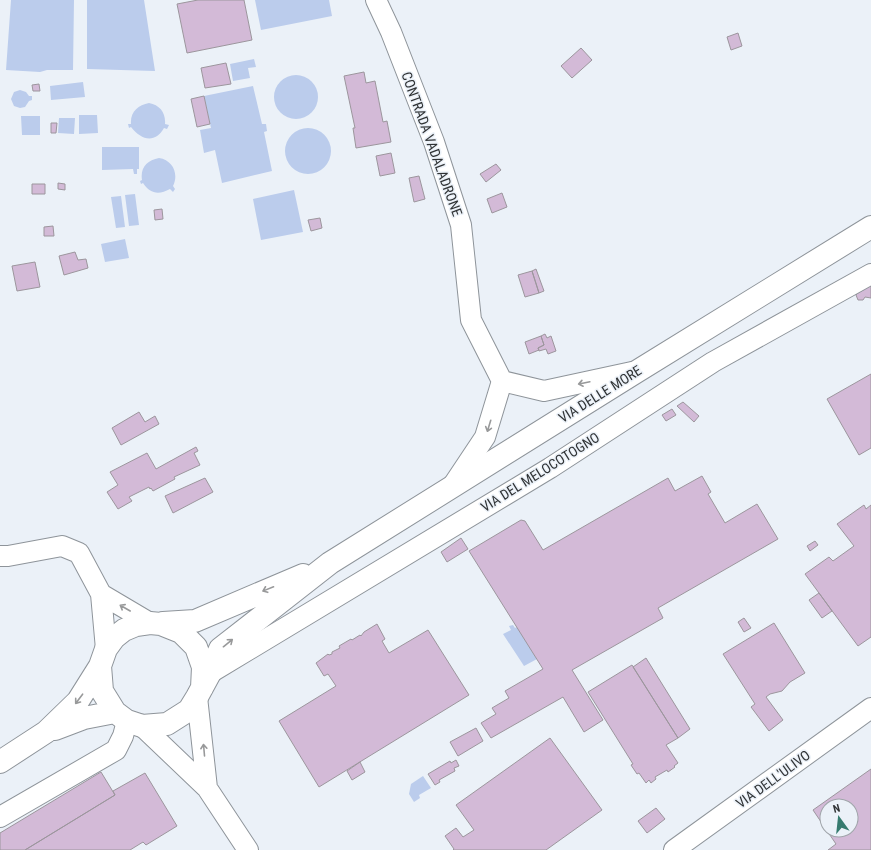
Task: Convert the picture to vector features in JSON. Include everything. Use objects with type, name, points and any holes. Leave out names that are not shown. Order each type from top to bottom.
[{"type":"main road","name":"VIA DELLE MORE","points":[[330,564],[453,485],[871,227]]},
{"type":"main road","points":[[46,732],[84,718],[128,719],[167,724],[189,710],[203,686],[220,649],[330,564]]},
{"type":"main road","points":[[0,762],[46,732],[78,701],[114,638],[124,630],[136,625],[194,621],[330,564]]},
{"type":"main road","points":[[156,623],[181,632],[196,647],[203,667],[203,686]]},
{"type":"main road","points":[[103,657],[102,691],[128,719]]},
{"type":"street","name":"CONTRADA VADALADRONE","points":[[376,0],[391,32],[434,142],[461,225],[471,320],[502,381]]},
{"type":"street","name":"VIA DEL MELOCOTOGNO","points":[[203,686],[550,468],[713,362],[871,274]]},
{"type":"street","points":[[453,485],[485,437],[502,381],[544,391],[636,372]]},
{"type":"street","points":[[0,556],[8,556],[62,546],[79,553],[101,594],[103,657]]},
{"type":"street","points":[[101,594],[156,623]]},
{"type":"street","points":[[203,686],[207,788]]},
{"type":"street","name":"VIA DELL'ULIVO","points":[[674,850],[871,708]]},
{"type":"street","points":[[0,816],[116,750],[123,736],[128,719],[207,788],[248,850]]},
{"type":"water","points":[[11,0],[74,0],[73,70],[47,70],[40,72],[6,70]]},
{"type":"water","points":[[87,0],[144,0],[155,71],[87,69]]},
{"type":"water","points":[[255,0],[329,0],[332,16],[261,30]]},
{"type":"water","points":[[254,59],[256,67],[248,68],[250,78],[233,81],[230,64]]},
{"type":"water","points":[[292,75],[300,75],[305,76],[312,81],[317,88],[317,106],[312,113],[305,118],[292,119],[284,116],[277,109],[274,101],[274,93],[277,85],[284,78]]},
{"type":"water","points":[[83,82],[85,97],[51,100],[50,86]]},
{"type":"water","points":[[253,86],[262,124],[266,124],[267,131],[264,132],[272,171],[222,183],[215,150],[204,153],[200,130],[211,128],[204,96]]},
{"type":"water","points":[[20,90],[26,92],[29,96],[32,96],[32,100],[29,101],[25,107],[20,108],[14,106],[11,99],[14,92]]},
{"type":"water","points":[[149,103],[162,110],[165,124],[169,125],[167,129],[164,128],[160,133],[152,138],[139,135],[131,127],[129,128],[128,124],[131,124],[133,113],[138,107]]},
{"type":"water","points":[[79,115],[97,115],[98,133],[79,134]]},
{"type":"water","points":[[21,116],[40,116],[40,135],[22,135]]},
{"type":"water","points":[[59,118],[75,118],[74,134],[58,133]]},
{"type":"water","points":[[308,128],[321,132],[327,138],[331,151],[327,164],[321,170],[308,174],[295,170],[289,164],[285,151],[289,138],[295,132]]},
{"type":"water","points":[[102,147],[139,147],[139,169],[137,169],[137,174],[134,174],[133,169],[102,170]]},
{"type":"water","points":[[159,158],[164,159],[174,168],[175,181],[173,186],[175,189],[173,192],[170,189],[158,193],[146,187],[143,183],[141,184],[140,181],[142,180],[142,172],[145,165]]},
{"type":"water","points":[[294,190],[303,232],[261,240],[253,199]]},
{"type":"water","points":[[135,194],[139,225],[129,226],[125,195]]},
{"type":"water","points":[[121,196],[125,227],[116,228],[111,197]]},
{"type":"water","points":[[125,239],[129,258],[105,262],[101,244]]},
{"type":"water","points":[[513,625],[515,628],[517,627],[537,659],[524,666],[503,634],[511,630],[509,626]]},
{"type":"water","points":[[423,776],[431,788],[419,795],[420,798],[414,802],[409,794],[411,784]]},
{"type":"building","points":[[198,0],[244,0],[252,40],[187,53],[177,4]]},
{"type":"building","points":[[738,33],[742,46],[731,50],[727,37]]},
{"type":"building","points":[[581,48],[592,60],[572,78],[561,66]]},
{"type":"building","points":[[226,63],[231,84],[205,88],[201,68]]},
{"type":"building","points":[[364,72],[366,83],[375,81],[383,122],[387,121],[391,142],[356,148],[353,128],[355,128],[344,76]]},
{"type":"building","points":[[39,84],[40,91],[33,91],[32,85]]},
{"type":"building","points":[[204,96],[210,124],[197,127],[191,99]]},
{"type":"building","points":[[51,123],[57,123],[56,133],[51,133]]},
{"type":"building","points":[[391,153],[395,173],[380,176],[376,156]]},
{"type":"building","points":[[496,164],[501,170],[486,182],[480,174]]},
{"type":"building","points":[[419,176],[425,199],[414,202],[409,178]]},
{"type":"building","points":[[58,183],[65,184],[65,190],[58,189]]},
{"type":"building","points":[[32,184],[45,184],[45,194],[32,194]]},
{"type":"building","points":[[502,193],[507,207],[492,213],[487,199]]},
{"type":"building","points":[[162,209],[163,219],[155,220],[154,210]]},
{"type":"building","points":[[320,218],[322,228],[311,231],[308,220]]},
{"type":"building","points":[[53,226],[54,236],[44,236],[44,227]]},
{"type":"building","points":[[75,252],[78,260],[86,259],[88,268],[64,275],[59,256]]},
{"type":"building","points":[[35,262],[40,287],[17,291],[12,266]]},
{"type":"building","points":[[536,269],[544,291],[539,293],[532,271]]},
{"type":"building","points":[[532,271],[539,293],[525,297],[518,275]]},
{"type":"building","points":[[871,285],[871,298],[865,297],[863,300],[858,300],[856,295]]},
{"type":"building","points":[[545,334],[547,338],[551,336],[556,351],[548,354],[546,349],[539,351],[538,348],[544,345],[541,336]]},
{"type":"building","points":[[541,336],[544,345],[538,348],[539,350],[529,354],[525,342]]},
{"type":"building","points":[[871,374],[871,448],[859,455],[827,399]]},
{"type":"building","points":[[683,402],[699,416],[694,422],[677,406]]},
{"type":"building","points":[[672,409],[676,415],[666,421],[662,415]]},
{"type":"building","points":[[139,412],[145,422],[155,416],[159,424],[121,445],[112,428]]},
{"type":"building","points":[[196,447],[198,451],[194,453],[200,465],[174,477],[175,479],[153,491],[149,487],[129,497],[132,501],[118,509],[107,492],[118,485],[110,472],[147,453],[156,469]]},
{"type":"building","points":[[702,476],[711,492],[708,494],[725,523],[757,504],[778,539],[658,608],[663,618],[572,670],[603,720],[584,732],[563,697],[491,738],[481,723],[496,714],[492,708],[509,698],[505,691],[543,669],[469,551],[521,520],[525,521],[543,550],[668,478],[675,491]]},
{"type":"building","points":[[205,478],[213,492],[173,513],[165,496]]},
{"type":"building","points":[[864,505],[866,509],[871,505],[871,637],[858,646],[805,574],[829,557],[833,561],[854,546],[837,524]]},
{"type":"building","points":[[461,538],[468,549],[447,562],[441,552]]},
{"type":"building","points":[[815,541],[818,545],[810,551],[807,546]]},
{"type":"building","points":[[819,593],[832,611],[822,618],[809,600]]},
{"type":"building","points":[[744,618],[751,628],[744,632],[738,622]]},
{"type":"building","points":[[774,623],[805,673],[790,682],[782,691],[770,694],[766,697],[783,720],[769,731],[751,707],[755,704],[723,654]]},
{"type":"building","points":[[377,624],[385,639],[382,641],[389,653],[428,630],[469,695],[319,787],[279,721],[336,686],[328,674],[324,676],[316,663],[328,654],[332,654],[332,652],[340,648],[339,646],[351,639],[352,640],[360,635],[361,636],[364,632]]},
{"type":"building","points":[[646,658],[690,729],[678,738],[633,667]]},
{"type":"building","points":[[632,665],[678,738],[666,745],[678,763],[668,772],[667,770],[655,777],[656,779],[651,783],[649,780],[646,783],[639,773],[637,774],[631,765],[633,764],[588,692]]},
{"type":"building","points":[[476,728],[483,741],[458,756],[450,742]]},
{"type":"building","points":[[550,738],[602,810],[546,850],[453,850],[454,849],[445,836],[456,828],[463,837],[474,830],[456,805]]},
{"type":"building","points":[[456,760],[459,766],[454,768],[455,771],[439,780],[440,782],[435,785],[428,774],[450,761],[451,763]]},
{"type":"building","points":[[360,762],[365,772],[352,780],[347,771]]},
{"type":"building","points":[[871,769],[871,850],[828,850],[836,844],[832,838],[859,838],[859,798],[830,798]]},
{"type":"building","points":[[101,772],[115,795],[25,850],[0,850],[0,833]]},
{"type":"building","points":[[145,773],[177,826],[146,845],[143,842],[130,850],[25,850],[115,795],[113,791]]},
{"type":"building","points":[[819,806],[819,819],[813,810]]},
{"type":"building","points":[[656,808],[665,819],[647,833],[638,821]]}]
